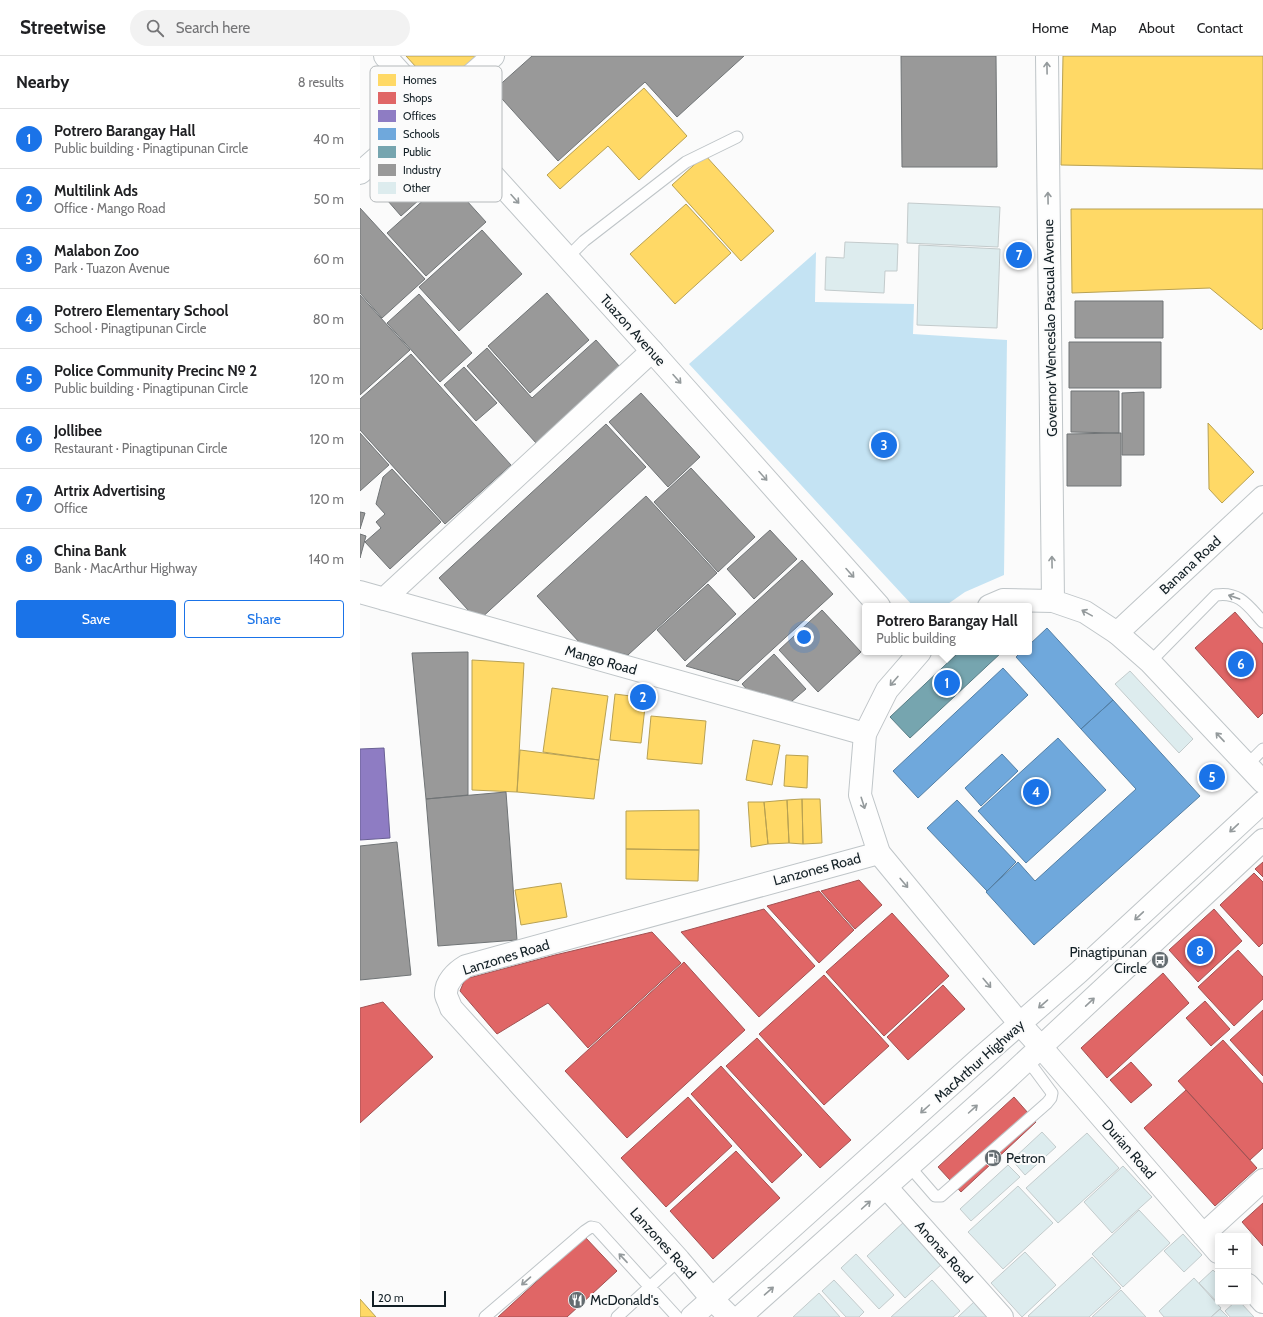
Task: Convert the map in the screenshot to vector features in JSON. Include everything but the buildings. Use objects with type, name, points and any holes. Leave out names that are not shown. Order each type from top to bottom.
[{"type":"main road","name":"Tuazon Avenue","points":[[385,56],[394,66]]},
{"type":"main road","points":[[481,66],[493,56]]},
{"type":"main road","name":"Governor Wenceslao Pascual Avenue","points":[[1047,56],[1053,601]]},
{"type":"main road","points":[[360,173],[370,164]]},
{"type":"main road","name":"Tuazon Avenue","points":[[502,184],[877,603]]},
{"type":"main road","points":[[384,599],[652,351]]},
{"type":"main road","name":"Banana Road","points":[[1117,634],[1263,497]]},
{"type":"main road","name":"Mango Road","points":[[360,592],[865,734]]},
{"type":"main road","points":[[996,603],[1003,600],[1053,601],[1086,612],[1117,634],[1150,662],[1263,782]]},
{"type":"main road","points":[[917,655],[887,690],[865,734],[860,795],[879,852],[1020,1024],[1034,1053]]},
{"type":"main road","name":"MacArthur Highway","points":[[692,1317],[713,1300],[1085,967],[1263,802]]},
{"type":"main road","points":[[740,1317],[1034,1053],[1263,840]]},
{"type":"main road","name":"Lanzones Road","points":[[730,1317],[713,1300],[679,1260],[451,1008],[446,995],[449,982],[456,972],[466,966],[879,852]]},
{"type":"main road","name":"Durian Road","points":[[1034,1053],[1215,1249]]},
{"type":"main road","points":[[1203,1235],[1263,1180]]},
{"type":"main road","name":"Anonas Road","points":[[886,1187],[1002,1317]]},
{"type":"main road","points":[[1251,1288],[1263,1302]]},
{"type":"lane","points":[[568,257],[584,241],[686,162],[737,137]]},
{"type":"lane","points":[[1150,662],[1216,595],[1225,594],[1235,596],[1244,601],[1263,622]]},
{"type":"lane","points":[[1247,765],[1263,749]]},
{"type":"lane","points":[[909,1166],[935,1196],[941,1196],[1047,1103],[1051,1098],[1052,1093],[1035,1070],[1034,1053]]},
{"type":"lane","points":[[485,1317],[591,1227],[596,1228],[677,1317]]},
{"type":"lane","points":[[617,1317],[679,1260]]},
{"type":"shaded area","points":[[816,252],[815,302],[914,304],[913,334],[1007,340],[1004,575],[965,592],[949,603],[910,603],[689,364]]},
{"type":"place","name":"Artrix Advertising","points":[[1019,255]]},
{"type":"place","name":"Malabon Zoo","points":[[884,445]]},
{"type":"place","name":"Jollibee","points":[[1241,664]]},
{"type":"place","name":"Potrero Barangay Hall","points":[[947,683]]},
{"type":"place","name":"Multilink Ads","points":[[643,697]]},
{"type":"place","name":"Police Community Precinc № 2","points":[[1212,777]]},
{"type":"place","name":"Potrero Elementary School","points":[[1036,792]]},
{"type":"place","name":"China Bank","points":[[1200,951]]},
{"type":"place","name":"Pinagtipunan Circle","points":[[1160,960]]},
{"type":"place","name":"Petron","points":[[993,1158]]},
{"type":"place","name":"McDonald's","points":[[577,1300]]}]
